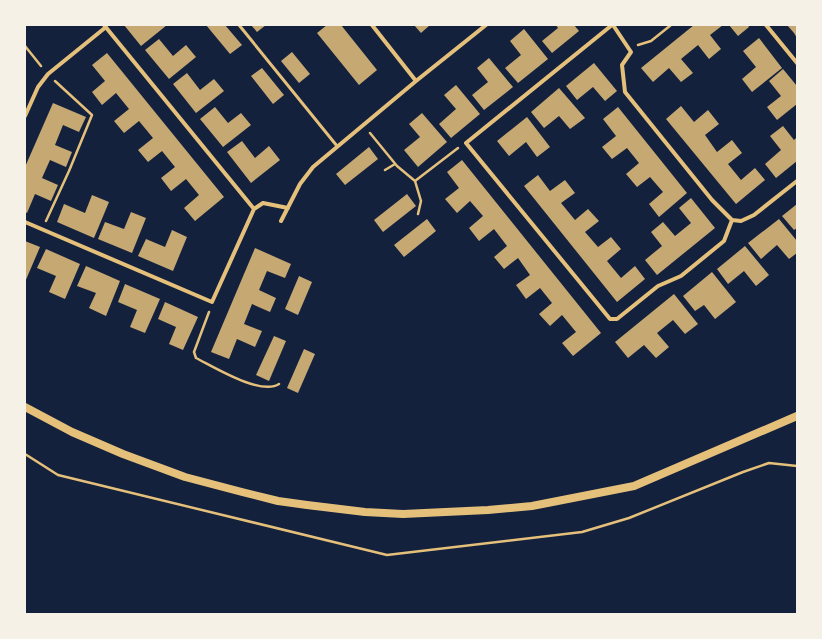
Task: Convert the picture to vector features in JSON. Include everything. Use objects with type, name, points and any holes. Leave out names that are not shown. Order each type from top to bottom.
[{"type":"main road","points":[[25,408],[72,432],[123,454],[157,467],[214,485],[307,506],[403,514],[488,510],[532,506],[634,486],[797,416]]},
{"type":"street","points":[[372,25],[416,81]]},
{"type":"street","points":[[281,221],[300,184],[313,167],[486,25]]},
{"type":"street","points":[[732,220],[724,241],[681,276],[658,286],[617,319],[610,319],[466,143],[613,25],[631,52],[622,65],[625,92],[712,200],[732,220],[741,221],[754,215],[797,181]]},
{"type":"street","points":[[766,25],[797,63]]},
{"type":"street","points":[[25,116],[38,87],[48,74],[105,26],[254,209]]},
{"type":"street","points":[[25,222],[212,302],[254,209],[263,203],[288,208]]},
{"type":"lane","points":[[239,25],[337,146]]},
{"type":"path","points":[[631,52],[638,45],[651,41],[671,25]]},
{"type":"path","points":[[25,46],[48,74],[92,114],[69,171],[42,230]]},
{"type":"path","points":[[363,125],[395,164],[415,181],[421,201],[418,214]]},
{"type":"path","points":[[415,181],[453,150],[466,143]]},
{"type":"path","points":[[385,170],[395,164]]},
{"type":"path","points":[[212,302],[194,352],[196,358],[254,385],[270,388],[279,384]]},
{"type":"building","points":[[124,25],[167,25],[141,46]]},
{"type":"building","points":[[206,25],[225,25],[242,45],[230,54]]},
{"type":"building","points":[[251,25],[266,25],[257,32]]},
{"type":"building","points":[[327,25],[341,25],[377,70],[359,85],[317,33]]},
{"type":"building","points":[[414,25],[430,25],[421,33]]},
{"type":"building","points":[[556,25],[574,25],[579,31],[552,53],[542,41],[558,28]]},
{"type":"building","points":[[694,25],[723,25],[710,35],[721,49],[709,59],[698,45],[681,59],[693,73],[681,82],[669,68],[653,82],[641,68]]},
{"type":"building","points":[[729,25],[748,25],[749,27],[738,36]]},
{"type":"building","points":[[787,25],[797,25],[797,38],[794,33]]},
{"type":"building","points":[[524,29],[548,59],[518,83],[505,68],[521,55],[510,41]]},
{"type":"building","points":[[759,38],[782,68],[752,92],[742,79],[756,67],[743,51]]},
{"type":"building","points":[[159,39],[173,56],[186,45],[196,57],[169,79],[145,50]]},
{"type":"building","points":[[292,52],[310,74],[299,83],[281,61]]},
{"type":"building","points":[[107,53],[224,197],[195,221],[184,208],[199,195],[186,179],[171,191],[161,178],[175,167],[162,151],[148,162],[138,150],[153,138],[139,121],[124,133],[114,121],[129,109],[116,93],[102,105],[92,92],[105,81],[92,65]]},
{"type":"building","points":[[489,58],[513,87],[484,110],[472,95],[488,82],[477,68]]},
{"type":"building","points":[[594,63],[617,91],[605,101],[593,87],[577,100],[566,86]]},
{"type":"building","points":[[262,68],[284,95],[273,104],[251,76]]},
{"type":"building","points":[[783,69],[797,86],[797,104],[777,120],[767,107],[781,96],[769,81]]},
{"type":"building","points":[[187,73],[200,90],[214,79],[224,91],[196,113],[173,84]]},
{"type":"building","points":[[456,85],[480,114],[451,138],[439,124],[456,109],[444,95]]},
{"type":"building","points":[[559,88],[585,118],[570,129],[559,116],[544,128],[531,112]]},
{"type":"building","points":[[53,103],[86,117],[79,132],[63,125],[55,145],[72,152],[66,167],[50,160],[42,178],[58,185],[51,201],[35,194],[27,213],[25,212],[25,167]]},
{"type":"building","points":[[681,106],[694,122],[708,110],[719,124],[705,135],[717,152],[732,140],[742,153],[728,164],[741,180],[755,168],[765,180],[736,204],[666,119]]},
{"type":"building","points":[[215,107],[228,123],[241,113],[251,125],[223,147],[200,119]]},
{"type":"building","points":[[618,107],[687,193],[659,217],[649,204],[663,192],[650,177],[637,187],[626,174],[639,163],[627,148],[612,159],[602,147],[616,136],[603,119]]},
{"type":"building","points":[[422,113],[447,142],[418,167],[404,150],[420,137],[409,124]]},
{"type":"building","points":[[527,117],[550,147],[537,157],[526,142],[509,156],[497,141]]},
{"type":"building","points":[[783,126],[794,140],[797,137],[797,161],[776,178],[765,164],[781,150],[770,136]]},
{"type":"building","points":[[242,141],[255,158],[269,146],[280,160],[251,183],[227,152]]},
{"type":"building","points":[[369,147],[378,159],[345,185],[336,174]]},
{"type":"building","points":[[462,160],[601,333],[573,356],[562,343],[576,332],[562,315],[550,326],[539,314],[552,303],[540,288],[526,299],[516,285],[530,275],[518,258],[504,269],[494,257],[507,246],[494,229],[479,241],[469,228],[483,216],[470,201],[457,213],[445,199],[459,188],[447,172]]},
{"type":"building","points":[[538,175],[550,191],[565,180],[575,193],[561,203],[575,220],[588,209],[599,221],[585,232],[598,247],[611,237],[621,249],[607,261],[621,278],[635,266],[645,279],[617,302],[524,186]]},
{"type":"building","points":[[407,194],[416,206],[383,232],[374,220]]},
{"type":"building","points":[[92,195],[109,202],[94,238],[57,222],[64,204],[85,213]]},
{"type":"building","points":[[691,198],[715,228],[657,275],[645,260],[662,246],[651,232],[663,222],[675,236],[691,223],[679,208]]},
{"type":"building","points":[[797,204],[797,228],[794,230],[782,216]]},
{"type":"building","points":[[131,212],[146,218],[132,253],[98,239],[105,222],[124,229]]},
{"type":"building","points":[[427,219],[436,231],[404,257],[394,245]]},
{"type":"building","points":[[779,219],[797,241],[797,253],[789,259],[777,245],[761,259],[748,243]]},
{"type":"building","points":[[172,230],[187,237],[173,271],[138,256],[146,239],[165,247]]},
{"type":"building","points":[[25,241],[40,247],[25,282]]},
{"type":"building","points":[[745,246],[769,275],[756,286],[744,271],[728,284],[717,269]]},
{"type":"building","points":[[255,248],[291,264],[285,278],[267,271],[259,290],[276,298],[270,312],[252,304],[244,324],[262,331],[255,347],[237,339],[229,359],[211,352]]},
{"type":"building","points":[[46,249],[80,264],[65,299],[49,292],[56,276],[37,268]]},
{"type":"building","points":[[86,266],[120,281],[106,316],[89,308],[96,293],[77,286]]},
{"type":"building","points":[[712,272],[736,302],[715,319],[704,305],[695,311],[683,296]]},
{"type":"building","points":[[299,276],[312,282],[298,315],[285,309]]},
{"type":"building","points":[[125,284],[160,299],[145,333],[130,327],[137,310],[118,302]]},
{"type":"building","points":[[674,294],[698,324],[685,334],[673,320],[657,333],[669,347],[656,358],[644,345],[628,358],[615,342]]},
{"type":"building","points":[[165,302],[198,317],[183,350],[169,344],[176,327],[158,319]]},
{"type":"building","points":[[274,336],[286,341],[269,381],[256,375]]},
{"type":"building","points":[[304,349],[315,354],[298,393],[287,388]]}]
